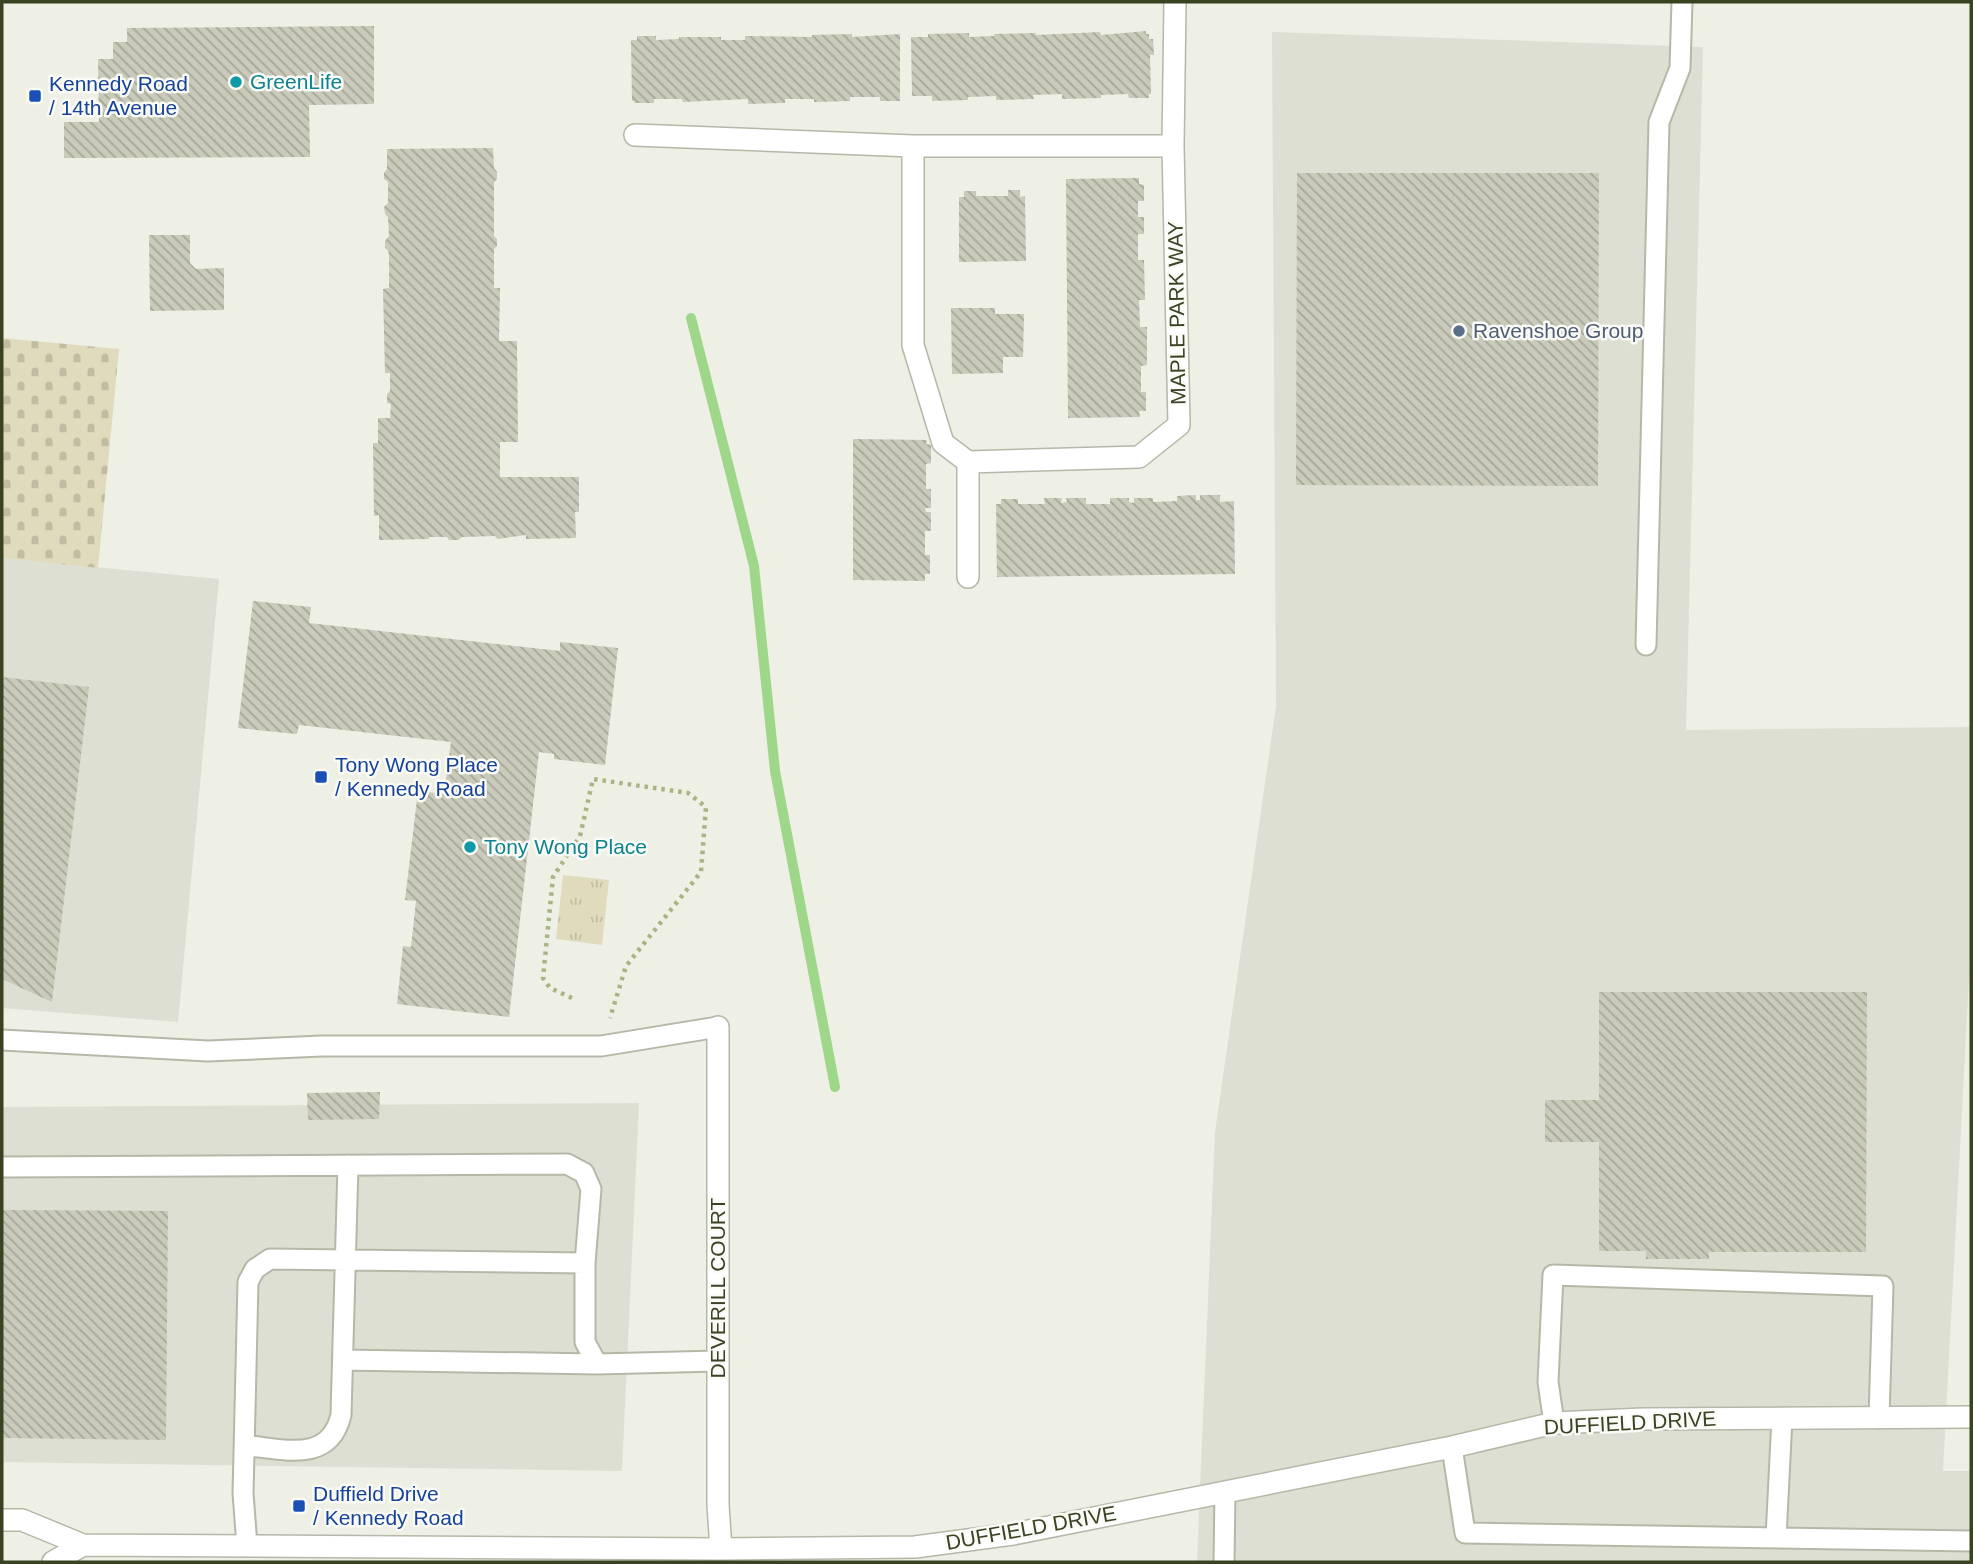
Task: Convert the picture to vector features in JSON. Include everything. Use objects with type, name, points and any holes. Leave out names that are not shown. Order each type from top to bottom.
[{"type":"street","name":"MAPLE PARK WAY","points":[[968,462],[1139,457],[1179,425],[1173,146],[1175,2]]},
{"type":"street","points":[[635,135],[913,146],[1173,146]]},
{"type":"street","points":[[913,146],[913,345],[943,443],[968,462],[968,577]]},
{"type":"street","name":"DEVERILL COURT","points":[[718,1027],[718,1505],[721,1549]]},
{"type":"street","name":"DUFFIELD DRIVE","points":[[2,1520],[22,1520],[83,1545],[721,1549],[915,1546],[1013,1534],[1452,1447],[1554,1423],[1643,1419],[1971,1417]]},
{"type":"street","name":"DUFFIELD DRIVE","points":[[53,1562],[83,1545]]},
{"type":"lane","points":[[1646,645],[1659,122],[1680,68],[1682,2]]},
{"type":"lane","points":[[2,1040],[208,1051],[322,1046],[601,1046],[718,1027]]},
{"type":"lane","points":[[2,1167],[567,1164],[584,1174],[591,1189],[585,1263],[585,1342],[597,1364]]},
{"type":"lane","points":[[244,1453],[251,1446],[302,1451],[323,1445],[338,1430],[341,1415],[348,1165]]},
{"type":"lane","points":[[247,1546],[243,1493],[248,1282],[255,1269],[270,1259],[585,1263]]},
{"type":"lane","points":[[1554,1423],[1548,1381],[1553,1275],[1883,1286],[1879,1418]]},
{"type":"lane","points":[[343,1360],[597,1364],[718,1361]]},
{"type":"lane","points":[[1776,1538],[1782,1418]]},
{"type":"lane","points":[[1452,1447],[1465,1533],[1971,1541]]},
{"type":"lane","points":[[1224,1562],[1226,1492]]},
{"type":"path","points":[[572,998],[550,988],[543,978],[553,877],[580,836],[593,779],[688,793],[706,807],[701,872],[625,966],[601,1046]]},
{"type":"shaded area","points":[[1272,32],[1703,47],[1686,730],[1971,727],[1971,940],[1943,1471],[1971,1471],[1971,1562],[1197,1562],[1215,1132],[1276,706]]},
{"type":"shaded area","points":[[2,558],[219,579],[178,1022],[2,1008]]},
{"type":"shaded area","points":[[639,1103],[622,1471],[2,1462],[2,1107]]},
{"type":"green space","points":[[2,338],[119,349],[98,568],[2,558]]},
{"type":"green space","points":[[563,875],[609,880],[602,945],[556,939]]},
{"type":"building","name":"GreenLife","points":[[374,26],[374,104],[309,105],[310,157],[64,158],[64,122],[99,122],[98,59],[113,59],[113,42],[127,42],[127,28]]},
{"type":"building","points":[[1146,31],[1149,39],[1153,39],[1154,55],[1150,55],[1149,98],[1129,98],[1128,94],[1062,99],[1062,94],[1033,95],[1034,99],[996,100],[996,96],[932,101],[932,96],[912,96],[911,37],[969,33],[969,37],[1100,32],[1101,35]]},
{"type":"building","points":[[852,34],[852,37],[900,34],[900,101],[880,101],[880,97],[850,97],[850,101],[814,102],[814,99],[785,99],[785,103],[748,104],[748,99],[683,102],[682,99],[654,99],[654,103],[632,101],[631,40],[637,40],[637,36],[656,36],[656,40],[721,37],[721,40],[745,40],[745,36],[812,37]]},
{"type":"building","points":[[493,148],[494,168],[497,172],[494,182],[494,236],[497,246],[494,249],[494,288],[500,288],[499,341],[517,341],[518,442],[500,442],[500,477],[579,477],[579,512],[575,512],[576,538],[526,539],[526,535],[498,539],[495,536],[462,537],[458,540],[430,537],[379,540],[379,515],[374,516],[373,443],[378,443],[378,418],[390,418],[391,404],[387,403],[390,373],[385,373],[383,289],[389,288],[389,255],[385,248],[385,241],[389,236],[388,217],[384,207],[388,203],[388,182],[384,179],[387,149]]},
{"type":"building","points":[[1297,173],[1599,173],[1598,486],[1296,485]]},
{"type":"building","points":[[1139,178],[1139,184],[1144,185],[1144,201],[1138,201],[1138,217],[1144,217],[1144,234],[1138,234],[1138,260],[1144,260],[1145,300],[1139,300],[1140,327],[1147,327],[1147,365],[1141,366],[1141,392],[1146,392],[1146,411],[1139,411],[1140,417],[1068,418],[1066,179]]},
{"type":"building","points":[[1008,190],[1020,190],[1020,197],[1025,196],[1026,261],[959,262],[959,197],[964,197],[964,191],[976,191],[976,196],[1008,196]]},
{"type":"building","points":[[149,235],[190,235],[190,263],[196,269],[224,268],[224,310],[150,311]]},
{"type":"building","points":[[951,308],[995,308],[995,314],[1024,314],[1023,357],[1003,357],[1003,373],[952,374]]},
{"type":"building","points":[[853,439],[927,440],[926,444],[931,445],[931,463],[926,464],[926,489],[931,489],[931,508],[925,508],[926,512],[931,512],[931,531],[925,531],[925,555],[930,555],[930,574],[925,574],[925,581],[853,580]]},
{"type":"building","points":[[1196,495],[1196,500],[1200,500],[1200,495],[1220,495],[1220,502],[1234,501],[1235,574],[997,577],[996,504],[1001,504],[1001,499],[1018,499],[1018,504],[1045,504],[1044,498],[1062,498],[1061,503],[1067,502],[1066,498],[1086,498],[1086,504],[1110,504],[1110,498],[1129,498],[1129,502],[1134,503],[1134,498],[1153,498],[1153,502],[1177,501],[1177,496]]},
{"type":"building","name":"Tony Wong Place","points":[[253,601],[311,607],[309,623],[560,651],[560,642],[618,648],[605,765],[554,759],[554,754],[539,752],[509,1017],[397,1004],[403,946],[411,947],[416,901],[405,900],[418,791],[444,794],[451,742],[299,725],[297,734],[238,728]]},
{"type":"building","points":[[2,677],[89,687],[52,1002],[2,979]]},
{"type":"building","points":[[1599,992],[1867,992],[1866,1252],[1709,1252],[1709,1259],[1646,1259],[1646,1251],[1599,1251],[1599,1142],[1545,1142],[1545,1100],[1599,1100]]},
{"type":"building","points":[[380,1092],[379,1119],[308,1120],[307,1093]]},
{"type":"building","points":[[2,1210],[168,1211],[166,1440],[2,1438]]},
{"type":"waterway","points":[[691,318],[754,566],[775,771],[835,1087]]},
{"type":"place","name":"GreenLife","points":[[236,82]]},
{"type":"place","name":"Kennedy Road / 14th Avenue","points":[[35,96]]},
{"type":"place","name":"Ravenshoe Group","points":[[1459,331]]},
{"type":"place","name":"Tony Wong Place / Kennedy Road","points":[[321,777]]},
{"type":"place","name":"Tony Wong Place","points":[[470,847]]},
{"type":"place","name":"Duffield Drive / Kennedy Road","points":[[299,1506]]}]
